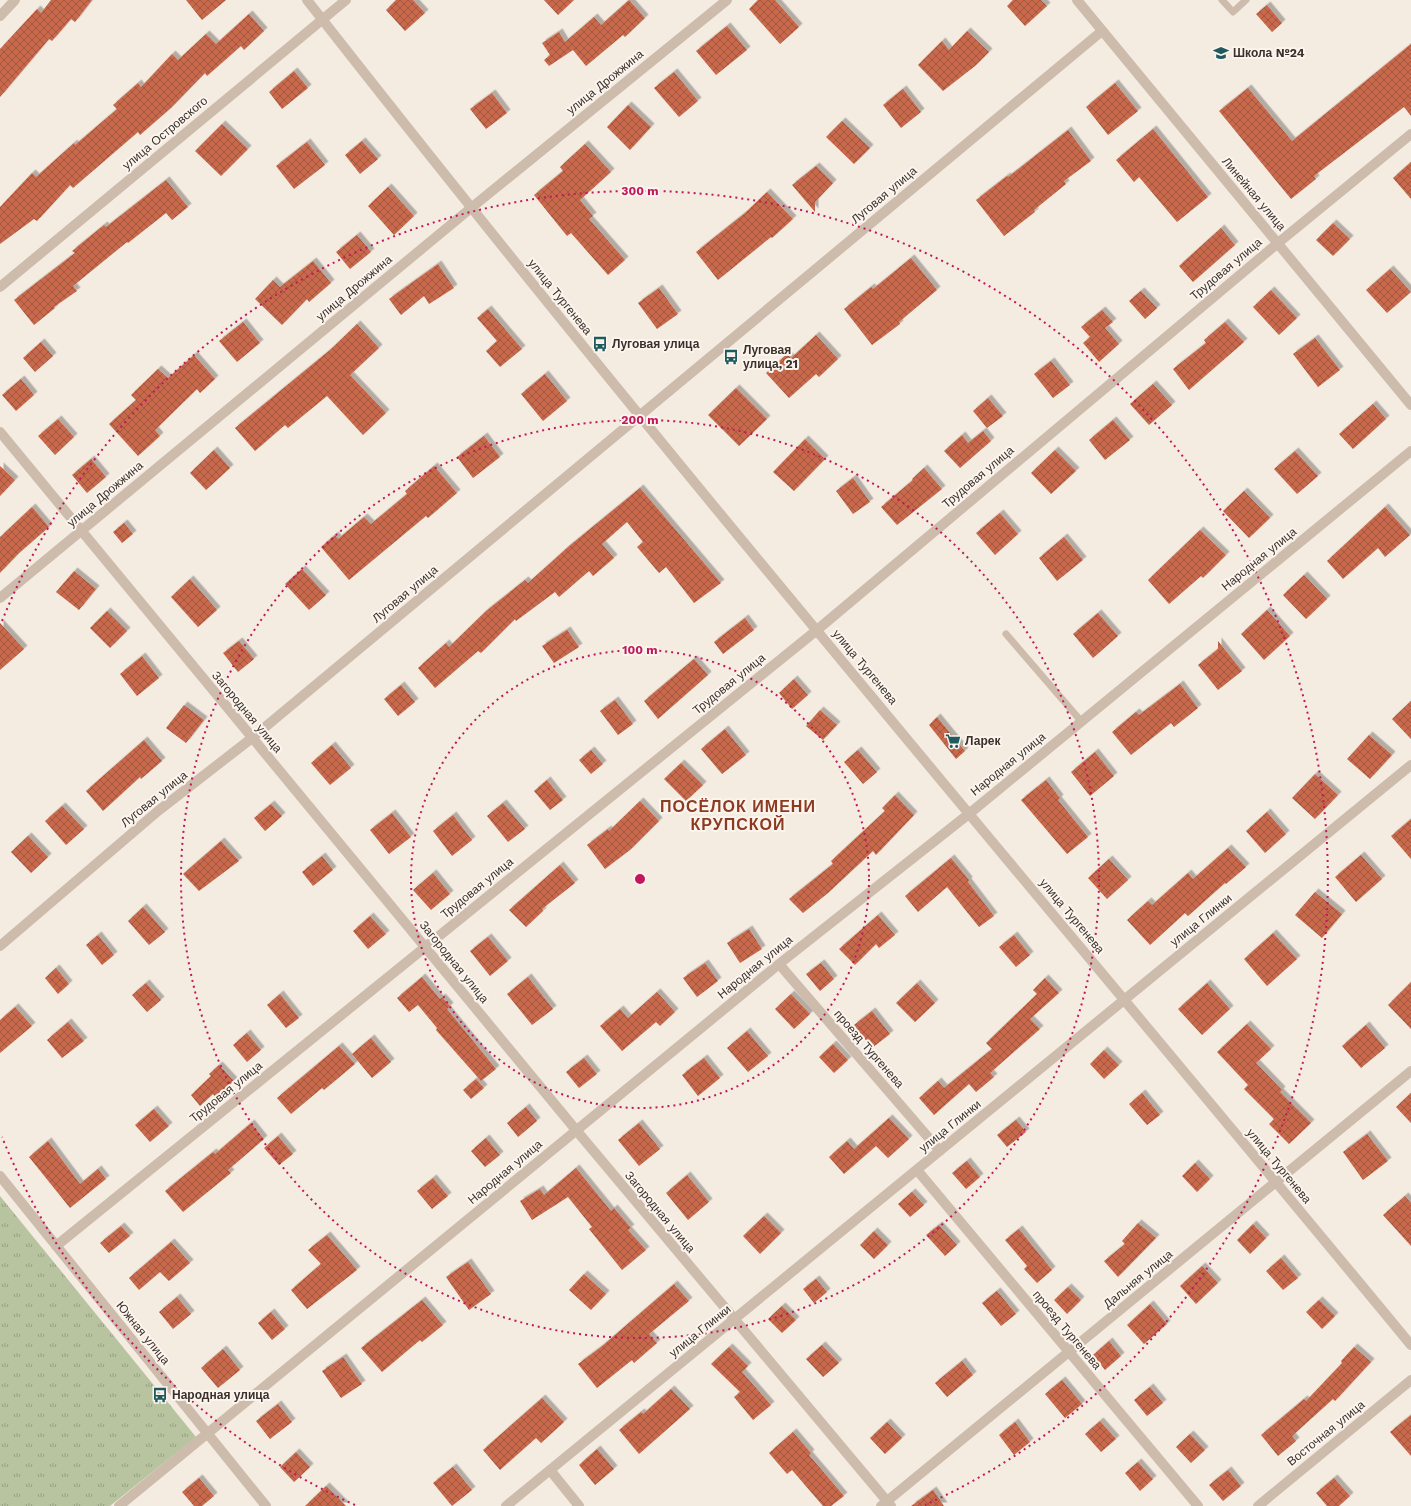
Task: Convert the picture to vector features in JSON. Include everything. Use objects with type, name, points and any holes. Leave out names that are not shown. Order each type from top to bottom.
[{"type":"street","points":[[0,16],[15,0]]},
{"type":"street","name":"улица Тургенева","points":[[307,0],[471,208],[640,416],[1411,1345]]},
{"type":"street","name":"улица Островского","points":[[0,287],[346,0]]},
{"type":"street","name":"улица Дрожжина","points":[[0,598],[471,208],[727,0]]},
{"type":"street","name":"Линейная улица","points":[[1079,1],[1102,31],[1411,405]]},
{"type":"street","name":"Луговая улица","points":[[0,946],[158,811],[252,738],[1102,31]]},
{"type":"street","name":"Трудовая улица","points":[[56,1246],[817,630],[1278,243],[1411,134]]},
{"type":"street","name":"Загородная улица","points":[[0,432],[886,1504]]},
{"type":"street","name":"Народная улица","points":[[119,1506],[779,964],[970,813],[1411,451]]},
{"type":"street","name":"улица Глинки","points":[[506,1506],[1411,765]]},
{"type":"street","name":"проезд Тургенева","points":[[779,964],[940,1151]]},
{"type":"street","name":"Дальняя улица","points":[[886,1504],[1411,1071]]},
{"type":"street","name":"проезд Тургенева","points":[[917,1170],[1068,1353],[1198,1506]]},
{"type":"street","name":"Южная улица","points":[[0,1176],[207,1435],[266,1506]]},
{"type":"street","name":"Восточная улица","points":[[1258,1506],[1411,1380]]},
{"type":"street","points":[[550,1470],[579,1506]]},
{"type":"lane","points":[[1222,0],[1232,12],[1246,0]]},
{"type":"lane","points":[[1006,634],[1081,721]]},
{"type":"green space","points":[[0,1196],[196,1437],[110,1506],[0,1506]]},
{"type":"building","points":[[51,0],[92,0],[75,22],[71,19],[52,41],[49,39],[0,97],[0,49],[37,9],[41,13]]},
{"type":"building","points":[[186,0],[226,0],[202,20]]},
{"type":"building","points":[[396,0],[413,0],[425,13],[405,31],[386,10]]},
{"type":"building","points":[[544,0],[574,0],[558,15]]},
{"type":"building","points":[[629,0],[645,18],[625,37],[623,35],[586,66],[573,50],[549,66],[544,60],[550,55],[542,43],[559,32],[565,42],[594,17],[601,25]]},
{"type":"building","points":[[758,0],[775,0],[799,27],[780,44],[749,9]]},
{"type":"building","points":[[1013,0],[1041,0],[1047,6],[1025,26],[1007,6]]},
{"type":"building","points":[[1267,5],[1282,23],[1272,32],[1256,14]]},
{"type":"building","points":[[249,14],[264,31],[244,50],[241,46],[207,76],[205,73],[171,108],[140,135],[138,132],[73,188],[70,185],[37,221],[34,219],[0,244],[0,207],[32,173],[36,177],[74,143],[75,145],[117,109],[113,105],[138,83],[141,87],[172,54],[178,60],[206,34],[216,44]]},
{"type":"building","points":[[727,26],[747,50],[716,75],[696,51]]},
{"type":"building","points":[[967,31],[989,52],[975,66],[943,91],[918,65],[942,41],[949,50]]},
{"type":"building","points":[[1411,44],[1411,116],[1404,107],[1314,176],[1316,179],[1291,199],[1219,111],[1248,88],[1292,141]]},
{"type":"building","points":[[294,71],[308,88],[282,109],[269,92]]},
{"type":"building","points":[[674,72],[698,101],[679,117],[654,88]]},
{"type":"building","points":[[1115,83],[1138,111],[1108,135],[1086,107]]},
{"type":"building","points":[[903,89],[921,112],[901,128],[883,105]]},
{"type":"building","points":[[492,93],[507,113],[486,129],[470,109]]},
{"type":"building","points":[[628,105],[651,127],[630,150],[607,127]]},
{"type":"building","points":[[842,121],[870,148],[854,164],[826,137]]},
{"type":"building","points":[[222,124],[248,149],[221,176],[195,151]]},
{"type":"building","points":[[1153,129],[1208,197],[1177,222],[1139,177],[1134,182],[1116,160]]},
{"type":"building","points":[[1068,130],[1091,161],[1064,181],[1066,184],[1034,210],[1035,212],[1004,236],[976,200]]},
{"type":"building","points":[[362,141],[378,159],[360,174],[345,155]]},
{"type":"building","points":[[307,142],[325,165],[294,189],[276,166]]},
{"type":"building","points":[[585,144],[611,172],[580,200],[593,216],[589,219],[625,260],[608,275],[571,233],[567,236],[534,195],[563,171],[560,167]]},
{"type":"building","points":[[1411,162],[1411,199],[1393,178]]},
{"type":"building","points":[[816,166],[833,183],[815,202],[815,212],[792,185]]},
{"type":"building","points":[[166,180],[188,207],[172,220],[166,213],[128,243],[127,242],[73,286],[77,291],[54,307],[55,308],[34,325],[14,300],[75,253],[72,251],[104,225],[106,227]]},
{"type":"building","points":[[388,187],[414,216],[394,235],[368,206]]},
{"type":"building","points":[[767,192],[793,219],[772,238],[771,237],[718,280],[696,252],[745,213]]},
{"type":"building","points":[[1333,223],[1350,239],[1333,256],[1316,240]]},
{"type":"building","points":[[1221,228],[1235,245],[1193,282],[1179,266]]},
{"type":"building","points":[[357,235],[371,252],[350,269],[336,252]]},
{"type":"building","points":[[911,258],[937,290],[899,322],[900,324],[872,345],[844,309],[871,287],[873,289]]},
{"type":"building","points":[[313,261],[331,283],[309,302],[307,299],[282,325],[255,299],[273,280],[280,287]]},
{"type":"building","points":[[438,264],[454,288],[429,304],[424,296],[401,315],[389,299]]},
{"type":"building","points":[[1390,269],[1411,292],[1387,313],[1366,290]]},
{"type":"building","points":[[659,288],[678,314],[657,329],[638,303]]},
{"type":"building","points":[[1271,290],[1297,318],[1279,335],[1253,307]]},
{"type":"building","points":[[1141,291],[1157,308],[1145,319],[1129,301]]},
{"type":"building","points":[[488,309],[522,349],[500,367],[486,351],[497,341],[477,318]]},
{"type":"building","points":[[1102,310],[1113,322],[1105,328],[1119,344],[1099,362],[1083,343],[1090,337],[1081,327]]},
{"type":"building","points":[[243,322],[260,343],[237,362],[219,341]]},
{"type":"building","points":[[1225,322],[1244,342],[1189,390],[1173,369],[1206,343],[1204,340]]},
{"type":"building","points":[[357,324],[379,348],[350,375],[386,413],[363,435],[327,396],[288,428],[285,425],[255,451],[235,428],[330,350]]},
{"type":"building","points":[[816,335],[838,359],[819,377],[816,374],[789,398],[766,373],[787,354],[791,358]]},
{"type":"building","points":[[1315,338],[1340,370],[1318,387],[1293,354]]},
{"type":"building","points":[[41,342],[53,356],[35,372],[23,358]]},
{"type":"building","points":[[194,355],[215,379],[200,393],[197,389],[155,430],[160,436],[138,456],[109,424],[136,400],[131,395],[158,369],[168,378]]},
{"type":"building","points":[[1051,361],[1070,385],[1053,398],[1034,374]]},
{"type":"building","points":[[545,374],[567,401],[543,421],[521,394]]},
{"type":"building","points":[[21,379],[34,395],[16,411],[2,395]]},
{"type":"building","points":[[1153,384],[1172,405],[1149,425],[1130,404]]},
{"type":"building","points":[[736,388],[767,419],[739,446],[708,415]]},
{"type":"building","points":[[988,398],[1003,416],[987,428],[973,411]]},
{"type":"building","points":[[1373,404],[1386,419],[1353,449],[1339,434]]},
{"type":"building","points":[[58,419],[74,437],[55,455],[38,436]]},
{"type":"building","points":[[1113,420],[1130,440],[1105,460],[1089,440]]},
{"type":"building","points":[[983,431],[991,441],[960,468],[944,451],[962,435],[968,443]]},
{"type":"building","points":[[484,436],[500,457],[473,478],[457,457]]},
{"type":"building","points":[[805,439],[825,459],[794,491],[773,472]]},
{"type":"building","points":[[214,450],[230,468],[206,490],[190,473]]},
{"type":"building","points":[[1055,450],[1076,471],[1051,494],[1031,473]]},
{"type":"building","points":[[1295,451],[1318,476],[1297,494],[1274,469]]},
{"type":"building","points":[[91,459],[106,477],[87,493],[72,475]]},
{"type":"building","points":[[0,466],[15,480],[0,496]]},
{"type":"building","points":[[434,466],[457,493],[428,518],[426,516],[349,580],[321,547],[335,535],[338,539],[364,517],[371,524],[407,494],[405,491]]},
{"type":"building","points":[[924,468],[942,489],[897,525],[881,507],[913,480],[912,479]]},
{"type":"building","points":[[853,478],[870,502],[853,514],[836,491]]},
{"type":"building","points":[[640,488],[721,583],[694,603],[666,567],[659,573],[637,547],[643,542],[627,522],[602,544],[614,558],[593,576],[589,571],[559,597],[555,592],[516,621],[515,619],[481,653],[478,651],[435,688],[418,668],[446,643],[449,647],[486,611],[525,580],[528,583],[568,547]]},
{"type":"building","points":[[1244,491],[1270,518],[1249,538],[1223,511]]},
{"type":"building","points":[[32,507],[49,527],[18,554],[0,573],[0,537]]},
{"type":"building","points":[[1385,507],[1410,535],[1385,557],[1378,548],[1343,579],[1327,561]]},
{"type":"building","points":[[1000,513],[1018,534],[995,555],[976,533]]},
{"type":"building","points":[[124,523],[133,534],[122,543],[113,532]]},
{"type":"building","points":[[1200,530],[1226,555],[1203,578],[1201,576],[1169,604],[1148,580]]},
{"type":"building","points":[[1064,537],[1083,560],[1057,581],[1039,558]]},
{"type":"building","points":[[302,569],[326,595],[309,610],[285,584]]},
{"type":"building","points":[[74,571],[96,589],[79,610],[56,592]]},
{"type":"building","points":[[1304,575],[1327,599],[1306,619],[1283,595]]},
{"type":"building","points":[[190,579],[217,610],[198,627],[171,597]]},
{"type":"building","points":[[1267,610],[1290,636],[1264,660],[1241,634]]},
{"type":"building","points":[[107,611],[127,631],[110,648],[90,628]]},
{"type":"building","points":[[1098,613],[1118,636],[1093,658],[1073,634]]},
{"type":"building","points":[[745,618],[754,630],[723,654],[714,642]]},
{"type":"building","points":[[0,623],[24,649],[0,670]]},
{"type":"building","points":[[567,630],[579,647],[554,663],[542,646]]},
{"type":"building","points":[[239,641],[254,659],[238,672],[223,653]]},
{"type":"building","points":[[1218,641],[1242,671],[1218,690],[1198,665],[1218,649]]},
{"type":"building","points":[[142,656],[159,678],[137,696],[120,674]]},
{"type":"building","points":[[694,659],[708,675],[658,719],[644,701]]},
{"type":"building","points":[[794,679],[808,695],[792,709],[779,693]]},
{"type":"building","points":[[1180,684],[1198,708],[1174,727],[1171,723],[1131,755],[1112,732],[1136,712],[1139,715]]},
{"type":"building","points":[[401,685],[415,702],[398,716],[384,699]]},
{"type":"building","points":[[615,700],[633,724],[618,735],[600,711]]},
{"type":"building","points":[[1411,701],[1411,739],[1392,719]]},
{"type":"building","points":[[184,705],[204,720],[186,743],[166,728]]},
{"type":"building","points":[[820,710],[837,725],[823,740],[806,726]]},
{"type":"building","points":[[937,717],[965,751],[956,759],[929,725]]},
{"type":"building","points":[[725,729],[746,755],[722,774],[701,749]]},
{"type":"building","points":[[1369,735],[1392,755],[1370,779],[1347,759]]},
{"type":"building","points":[[144,740],[162,761],[141,779],[140,777],[103,811],[86,791]]},
{"type":"building","points":[[332,745],[351,768],[330,785],[311,763]]},
{"type":"building","points":[[591,750],[603,764],[591,774],[579,760]]},
{"type":"building","points":[[858,750],[877,772],[863,784],[844,762]]},
{"type":"building","points":[[1095,752],[1114,776],[1090,796],[1071,772]]},
{"type":"building","points":[[681,763],[703,785],[686,801],[664,779]]},
{"type":"building","points":[[1315,774],[1338,795],[1315,819],[1292,798]]},
{"type":"building","points":[[547,780],[563,800],[550,810],[534,791]]},
{"type":"building","points":[[1046,780],[1060,798],[1058,800],[1088,837],[1067,854],[1021,800]]},
{"type":"building","points":[[895,795],[914,815],[876,855],[873,851],[828,893],[803,913],[789,899],[833,864],[831,861],[885,811],[882,808]]},
{"type":"building","points":[[640,801],[659,821],[630,850],[605,869],[587,845],[608,829],[609,831]]},
{"type":"building","points":[[503,803],[525,829],[508,842],[487,816]]},
{"type":"building","points":[[271,804],[282,816],[265,831],[254,818]]},
{"type":"building","points":[[62,806],[84,829],[66,845],[45,821]]},
{"type":"building","points":[[1267,812],[1286,834],[1265,853],[1246,831]]},
{"type":"building","points":[[392,813],[411,837],[389,854],[370,830]]},
{"type":"building","points":[[453,815],[472,840],[452,856],[433,831]]},
{"type":"building","points":[[1411,819],[1411,859],[1391,836]]},
{"type":"building","points":[[28,836],[48,857],[31,873],[11,852]]},
{"type":"building","points":[[221,841],[239,861],[199,891],[183,874]]},
{"type":"building","points":[[1228,848],[1246,867],[1226,884],[1225,883],[1188,916],[1185,913],[1150,945],[1127,920],[1148,901],[1152,905],[1188,873],[1193,879]]},
{"type":"building","points":[[1361,855],[1382,879],[1356,902],[1335,877]]},
{"type":"building","points":[[322,856],[333,870],[313,886],[302,872]]},
{"type":"building","points":[[951,858],[969,880],[968,882],[994,916],[979,927],[947,887],[918,912],[905,896]]},
{"type":"building","points":[[1109,859],[1128,880],[1107,899],[1088,878]]},
{"type":"building","points":[[560,865],[575,883],[542,909],[543,911],[526,927],[509,910]]},
{"type":"building","points":[[433,873],[450,894],[431,910],[413,890]]},
{"type":"building","points":[[1315,892],[1342,914],[1322,938],[1295,915]]},
{"type":"building","points":[[143,907],[165,932],[149,945],[128,921]]},
{"type":"building","points":[[878,915],[895,935],[879,948],[876,944],[855,965],[839,949]]},
{"type":"building","points":[[370,916],[386,934],[368,949],[353,931]]},
{"type":"building","points":[[749,929],[762,949],[740,963],[727,943]]},
{"type":"building","points":[[1273,933],[1297,959],[1267,986],[1244,959]]},
{"type":"building","points":[[98,935],[114,955],[102,965],[86,945]]},
{"type":"building","points":[[1014,935],[1030,955],[1016,967],[999,947]]},
{"type":"building","points":[[488,937],[508,961],[490,976],[470,951]]},
{"type":"building","points":[[705,963],[718,981],[697,997],[683,978]]},
{"type":"building","points":[[821,963],[834,979],[820,991],[806,974]]},
{"type":"building","points":[[56,968],[69,984],[58,994],[45,978]]},
{"type":"building","points":[[422,977],[440,999],[442,997],[450,1006],[447,1009],[496,1069],[481,1081],[436,1030],[437,1028],[418,1005],[409,1012],[397,998]]},
{"type":"building","points":[[528,977],[553,1009],[532,1025],[507,994]]},
{"type":"building","points":[[1045,978],[1059,993],[1030,1019],[1040,1029],[990,1073],[994,1077],[976,1092],[969,1084],[934,1115],[919,1098],[938,1081],[944,1088],[992,1049],[986,1043],[1037,994],[1033,990]]},
{"type":"building","points":[[1411,982],[1411,1029],[1388,1005]]},
{"type":"building","points":[[146,983],[161,1000],[147,1012],[132,995]]},
{"type":"building","points":[[917,983],[935,1003],[915,1022],[896,1003]]},
{"type":"building","points":[[1207,983],[1230,1009],[1202,1035],[1178,1009]]},
{"type":"building","points":[[657,992],[675,1012],[660,1026],[656,1022],[622,1051],[600,1026],[620,1009],[628,1018]]},
{"type":"building","points":[[280,994],[299,1018],[286,1028],[267,1005]]},
{"type":"building","points":[[791,994],[810,1014],[794,1029],[775,1009]]},
{"type":"building","points":[[15,1007],[32,1026],[0,1053],[0,1020]]},
{"type":"building","points":[[872,1011],[890,1034],[872,1048],[854,1025]]},
{"type":"building","points":[[68,1022],[84,1041],[62,1058],[47,1040]]},
{"type":"building","points":[[1247,1024],[1271,1049],[1256,1063],[1282,1090],[1280,1092],[1311,1123],[1289,1144],[1269,1124],[1274,1119],[1244,1089],[1248,1085],[1217,1052]]},
{"type":"building","points":[[1366,1025],[1385,1048],[1361,1068],[1342,1046]]},
{"type":"building","points":[[747,1031],[768,1056],[748,1072],[727,1048]]},
{"type":"building","points":[[247,1033],[261,1050],[247,1062],[233,1045]]},
{"type":"building","points":[[371,1038],[391,1062],[372,1078],[352,1054]]},
{"type":"building","points":[[833,1044],[848,1060],[834,1073],[819,1057]]},
{"type":"building","points":[[339,1046],[355,1064],[324,1090],[322,1088],[291,1114],[277,1098]]},
{"type":"building","points":[[1104,1050],[1119,1065],[1104,1079],[1090,1064]]},
{"type":"building","points":[[584,1058],[597,1074],[579,1088],[566,1072]]},
{"type":"building","points":[[704,1058],[720,1078],[698,1096],[682,1075]]},
{"type":"building","points":[[219,1065],[234,1081],[216,1098],[213,1094],[200,1106],[191,1095],[211,1076],[209,1074]]},
{"type":"building","points":[[476,1079],[484,1088],[471,1099],[463,1090]]},
{"type":"building","points":[[1142,1093],[1160,1115],[1147,1125],[1129,1104]]},
{"type":"building","points":[[1411,1093],[1411,1123],[1396,1107]]},
{"type":"building","points":[[526,1107],[537,1121],[518,1137],[507,1123]]},
{"type":"building","points":[[154,1109],[169,1126],[150,1142],[135,1125]]},
{"type":"building","points":[[889,1118],[909,1139],[888,1158],[876,1146],[844,1174],[829,1157],[847,1141],[854,1149]]},
{"type":"building","points":[[1016,1120],[1026,1132],[1007,1147],[997,1135]]},
{"type":"building","points":[[251,1123],[264,1139],[228,1170],[231,1173],[183,1212],[165,1191],[213,1152],[215,1154]]},
{"type":"building","points":[[639,1123],[660,1149],[639,1166],[618,1140]]},
{"type":"building","points":[[1367,1134],[1388,1161],[1363,1180],[1343,1152]]},
{"type":"building","points":[[278,1136],[293,1154],[279,1165],[264,1148]]},
{"type":"building","points":[[486,1138],[500,1155],[485,1167],[471,1151]]},
{"type":"building","points":[[48,1141],[80,1184],[98,1169],[106,1179],[70,1208],[29,1157]]},
{"type":"building","points":[[967,1161],[980,1177],[966,1189],[952,1173]]},
{"type":"building","points":[[1195,1163],[1210,1179],[1197,1192],[1182,1176]]},
{"type":"building","points":[[576,1168],[611,1211],[614,1208],[631,1228],[628,1230],[646,1250],[622,1270],[589,1229],[592,1227],[568,1197],[532,1220],[520,1201],[540,1189],[544,1195]]},
{"type":"building","points":[[687,1175],[709,1202],[688,1220],[666,1193]]},
{"type":"building","points":[[433,1178],[448,1196],[432,1209],[417,1191]]},
{"type":"building","points":[[912,1192],[924,1205],[910,1217],[898,1204]]},
{"type":"building","points":[[1405,1196],[1411,1203],[1411,1246],[1383,1215]]},
{"type":"building","points":[[764,1216],[781,1233],[760,1254],[743,1236]]},
{"type":"building","points":[[1138,1223],[1156,1238],[1118,1277],[1104,1261],[1125,1244],[1122,1241]]},
{"type":"building","points":[[1253,1224],[1266,1238],[1250,1254],[1237,1240]]},
{"type":"building","points":[[939,1225],[957,1245],[945,1256],[926,1235]]},
{"type":"building","points":[[121,1226],[130,1236],[109,1253],[100,1243]]},
{"type":"building","points":[[1019,1229],[1052,1270],[1037,1283],[1024,1269],[1027,1266],[1005,1240]]},
{"type":"building","points":[[874,1231],[888,1245],[874,1259],[860,1245]]},
{"type":"building","points":[[327,1235],[357,1270],[307,1309],[291,1290],[321,1264],[308,1250]]},
{"type":"building","points":[[171,1242],[190,1263],[169,1281],[160,1272],[139,1290],[129,1278]]},
{"type":"building","points":[[1281,1258],[1298,1278],[1283,1290],[1266,1271]]},
{"type":"building","points":[[468,1262],[491,1294],[469,1310],[446,1277]]},
{"type":"building","points":[[1202,1266],[1218,1283],[1196,1304],[1180,1286]]},
{"type":"building","points":[[584,1274],[606,1294],[591,1310],[569,1290]]},
{"type":"building","points":[[816,1279],[827,1292],[814,1303],[803,1289]]},
{"type":"building","points":[[674,1284],[689,1301],[649,1334],[657,1343],[634,1363],[632,1360],[597,1388],[578,1364],[601,1347]]},
{"type":"building","points":[[1068,1287],[1081,1300],[1067,1314],[1054,1300]]},
{"type":"building","points":[[997,1291],[1016,1314],[1001,1326],[982,1303]]},
{"type":"building","points":[[177,1297],[191,1314],[173,1329],[159,1312]]},
{"type":"building","points":[[422,1300],[443,1325],[422,1342],[420,1340],[382,1372],[361,1348]]},
{"type":"building","points":[[1319,1300],[1335,1316],[1322,1329],[1306,1312]]},
{"type":"building","points":[[1150,1304],[1167,1324],[1144,1344],[1127,1325]]},
{"type":"building","points":[[782,1306],[796,1320],[782,1333],[768,1319]]},
{"type":"building","points":[[271,1312],[285,1329],[272,1340],[258,1323]]},
{"type":"building","points":[[1109,1341],[1121,1356],[1105,1370],[1093,1355]]},
{"type":"building","points":[[822,1345],[839,1363],[823,1377],[806,1359]]},
{"type":"building","points":[[729,1347],[748,1366],[742,1372],[771,1405],[753,1420],[734,1397],[740,1392],[711,1364]]},
{"type":"building","points":[[1354,1347],[1371,1362],[1335,1401],[1333,1399],[1292,1436],[1296,1441],[1278,1456],[1261,1435],[1304,1399],[1306,1401],[1342,1363],[1341,1361]]},
{"type":"building","points":[[223,1349],[240,1370],[218,1388],[201,1368]]},
{"type":"building","points":[[343,1357],[362,1384],[341,1398],[322,1371]]},
{"type":"building","points":[[962,1361],[973,1375],[947,1397],[935,1383]]},
{"type":"building","points":[[1062,1380],[1082,1404],[1065,1418],[1045,1394]]},
{"type":"building","points":[[1150,1387],[1163,1403],[1147,1416],[1134,1400]]},
{"type":"building","points":[[671,1389],[690,1409],[639,1454],[619,1430],[641,1412],[643,1414]]},
{"type":"building","points":[[542,1398],[564,1422],[541,1443],[536,1438],[500,1470],[483,1450]]},
{"type":"building","points":[[278,1404],[292,1422],[270,1439],[256,1421]]},
{"type":"building","points":[[1411,1415],[1411,1456],[1390,1432]]},
{"type":"building","points":[[1100,1421],[1116,1439],[1101,1452],[1085,1434]]},
{"type":"building","points":[[887,1422],[902,1438],[885,1454],[870,1438]]},
{"type":"building","points":[[1015,1422],[1030,1442],[1014,1455],[999,1435]]},
{"type":"building","points":[[793,1432],[811,1453],[809,1455],[844,1496],[831,1506],[823,1506],[792,1470],[787,1474],[769,1453]]},
{"type":"building","points":[[1190,1434],[1205,1450],[1191,1463],[1176,1447]]},
{"type":"building","points":[[597,1449],[614,1469],[595,1485],[579,1465]]},
{"type":"building","points":[[296,1452],[310,1467],[294,1482],[280,1467]]},
{"type":"building","points":[[1138,1462],[1153,1479],[1140,1491],[1125,1473]]},
{"type":"building","points":[[453,1467],[472,1490],[452,1506],[433,1483]]},
{"type":"building","points":[[1228,1470],[1241,1486],[1223,1501],[1209,1485]]},
{"type":"building","points":[[199,1478],[214,1496],[202,1506],[194,1506],[182,1492]]},
{"type":"building","points":[[1334,1478],[1350,1496],[1339,1506],[1327,1506],[1316,1493]]},
{"type":"building","points":[[326,1486],[346,1506],[305,1506]]},
{"type":"building","points":[[933,1490],[944,1506],[911,1506]]},
{"type":"place","name":"Школа №24","points":[[1221,53]]},
{"type":"place","name":"Луговая улица","points":[[600,344]]},
{"type":"place","name":"Луговая улица, 21","points":[[731,357]]},
{"type":"place","name":"Ларек","points":[[953,741]]},
{"type":"place","name":"Народная улица","points":[[160,1395]]},
{"type":"district","name":"ПОСЁЛОК ИМЕНИ КРУПСКОЙ","points":[[738,815]]}]
